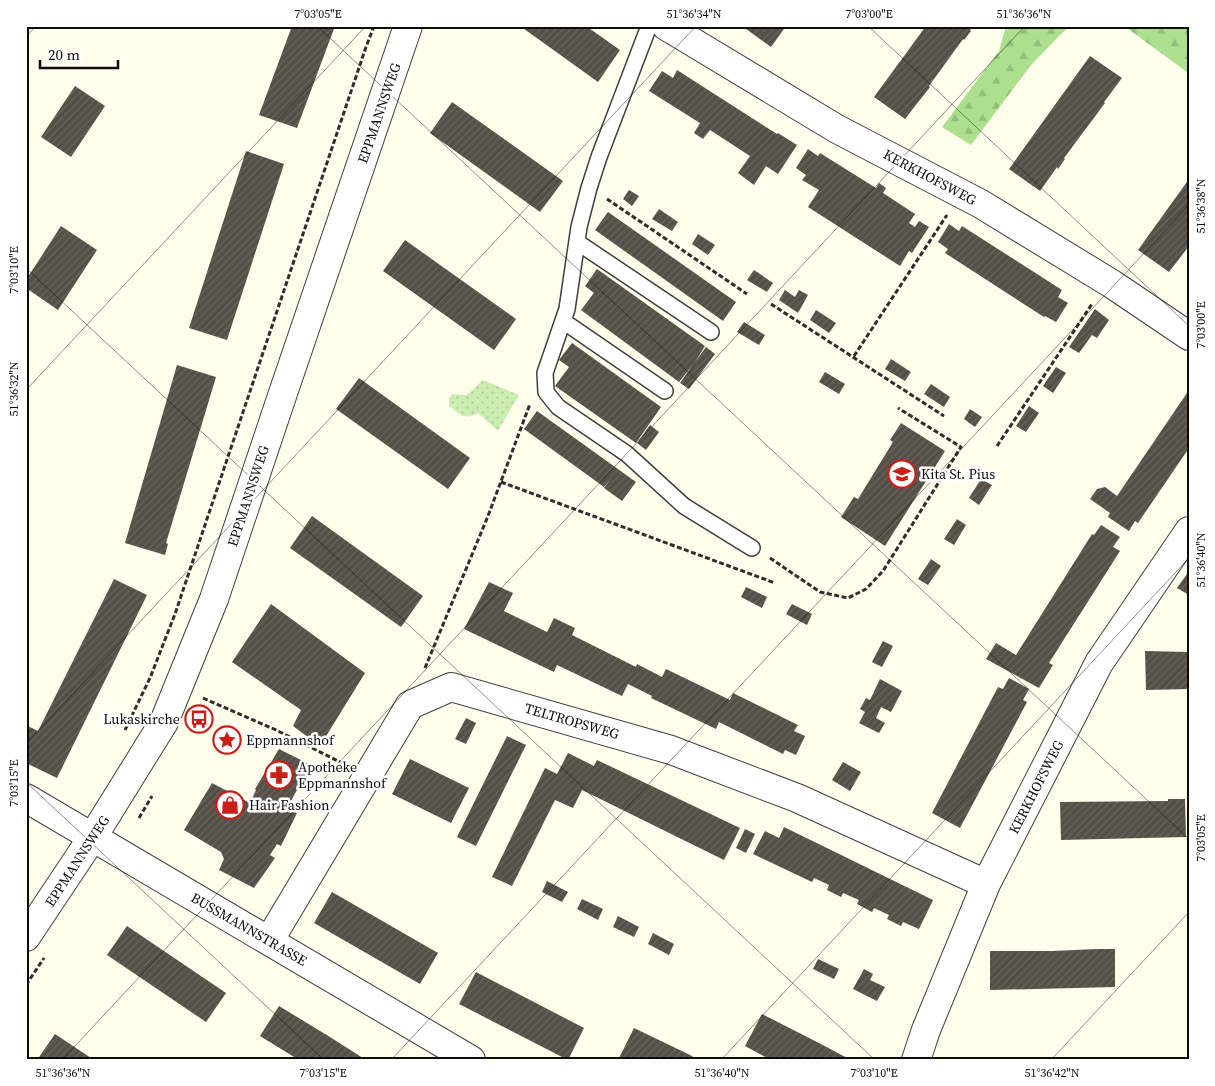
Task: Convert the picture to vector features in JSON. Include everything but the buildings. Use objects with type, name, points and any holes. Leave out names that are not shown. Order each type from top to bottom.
[{"type":"street","name":"EPPMANNSWEG","points":[[26,937],[92,838],[164,722],[214,599],[408,26]]},
{"type":"street","name":"KERKHOFSWEG","points":[[666,26],[837,129],[982,204],[1112,284],[1189,336]]},
{"type":"street","name":"KERKHOFSWEG","points":[[916,1060],[926,1030],[986,884],[1099,663],[1189,531]]},
{"type":"street","name":"TELTROPSWEG","points":[[410,705],[451,687],[671,750],[797,798],[986,884]]},
{"type":"street","points":[[269,941],[410,705]]},
{"type":"street","name":"BUSSMANNSTRASSE","points":[[26,798],[471,1060]]},
{"type":"lane","points":[[649,26],[598,157],[579,227],[567,309],[545,373],[546,392],[558,407],[628,454],[684,506],[752,548]]},
{"type":"lane","points":[[577,242],[712,332]]},
{"type":"lane","points":[[563,321],[665,391]]},
{"type":"path","points":[[124,732],[150,678],[175,614],[374,26]]},
{"type":"path","points":[[590,188],[746,294]]},
{"type":"path","points":[[854,356],[960,193]]},
{"type":"path","points":[[997,446],[1091,305],[1112,284]]},
{"type":"path","points":[[771,304],[944,416]]},
{"type":"path","points":[[410,705],[501,482],[531,402],[546,392]]},
{"type":"path","points":[[752,548],[820,592],[848,598],[866,589],[883,571],[961,447],[898,408]]},
{"type":"path","points":[[501,482],[775,583]]},
{"type":"path","points":[[203,698],[274,729],[366,776]]},
{"type":"green space","points":[[1006,26],[1069,26],[1032,64],[971,145],[942,127],[999,51]]},
{"type":"green space","points":[[1124,26],[1189,26],[1189,74],[1187,72]]},
{"type":"green space","points":[[483,380],[519,395],[498,431],[478,413],[466,416],[459,414],[449,406],[449,399],[452,394],[467,395]]},
{"type":"place","name":"Kita St. Pius","points":[[902,474]]},
{"type":"place","name":"Lukaskirche","points":[[199,719]]},
{"type":"place","name":"Eppmannshof","points":[[227,740]]},
{"type":"place","name":"Apotheke Eppmannshof","points":[[279,775]]},
{"type":"place","name":"Hair Fashion","points":[[230,805]]}]
